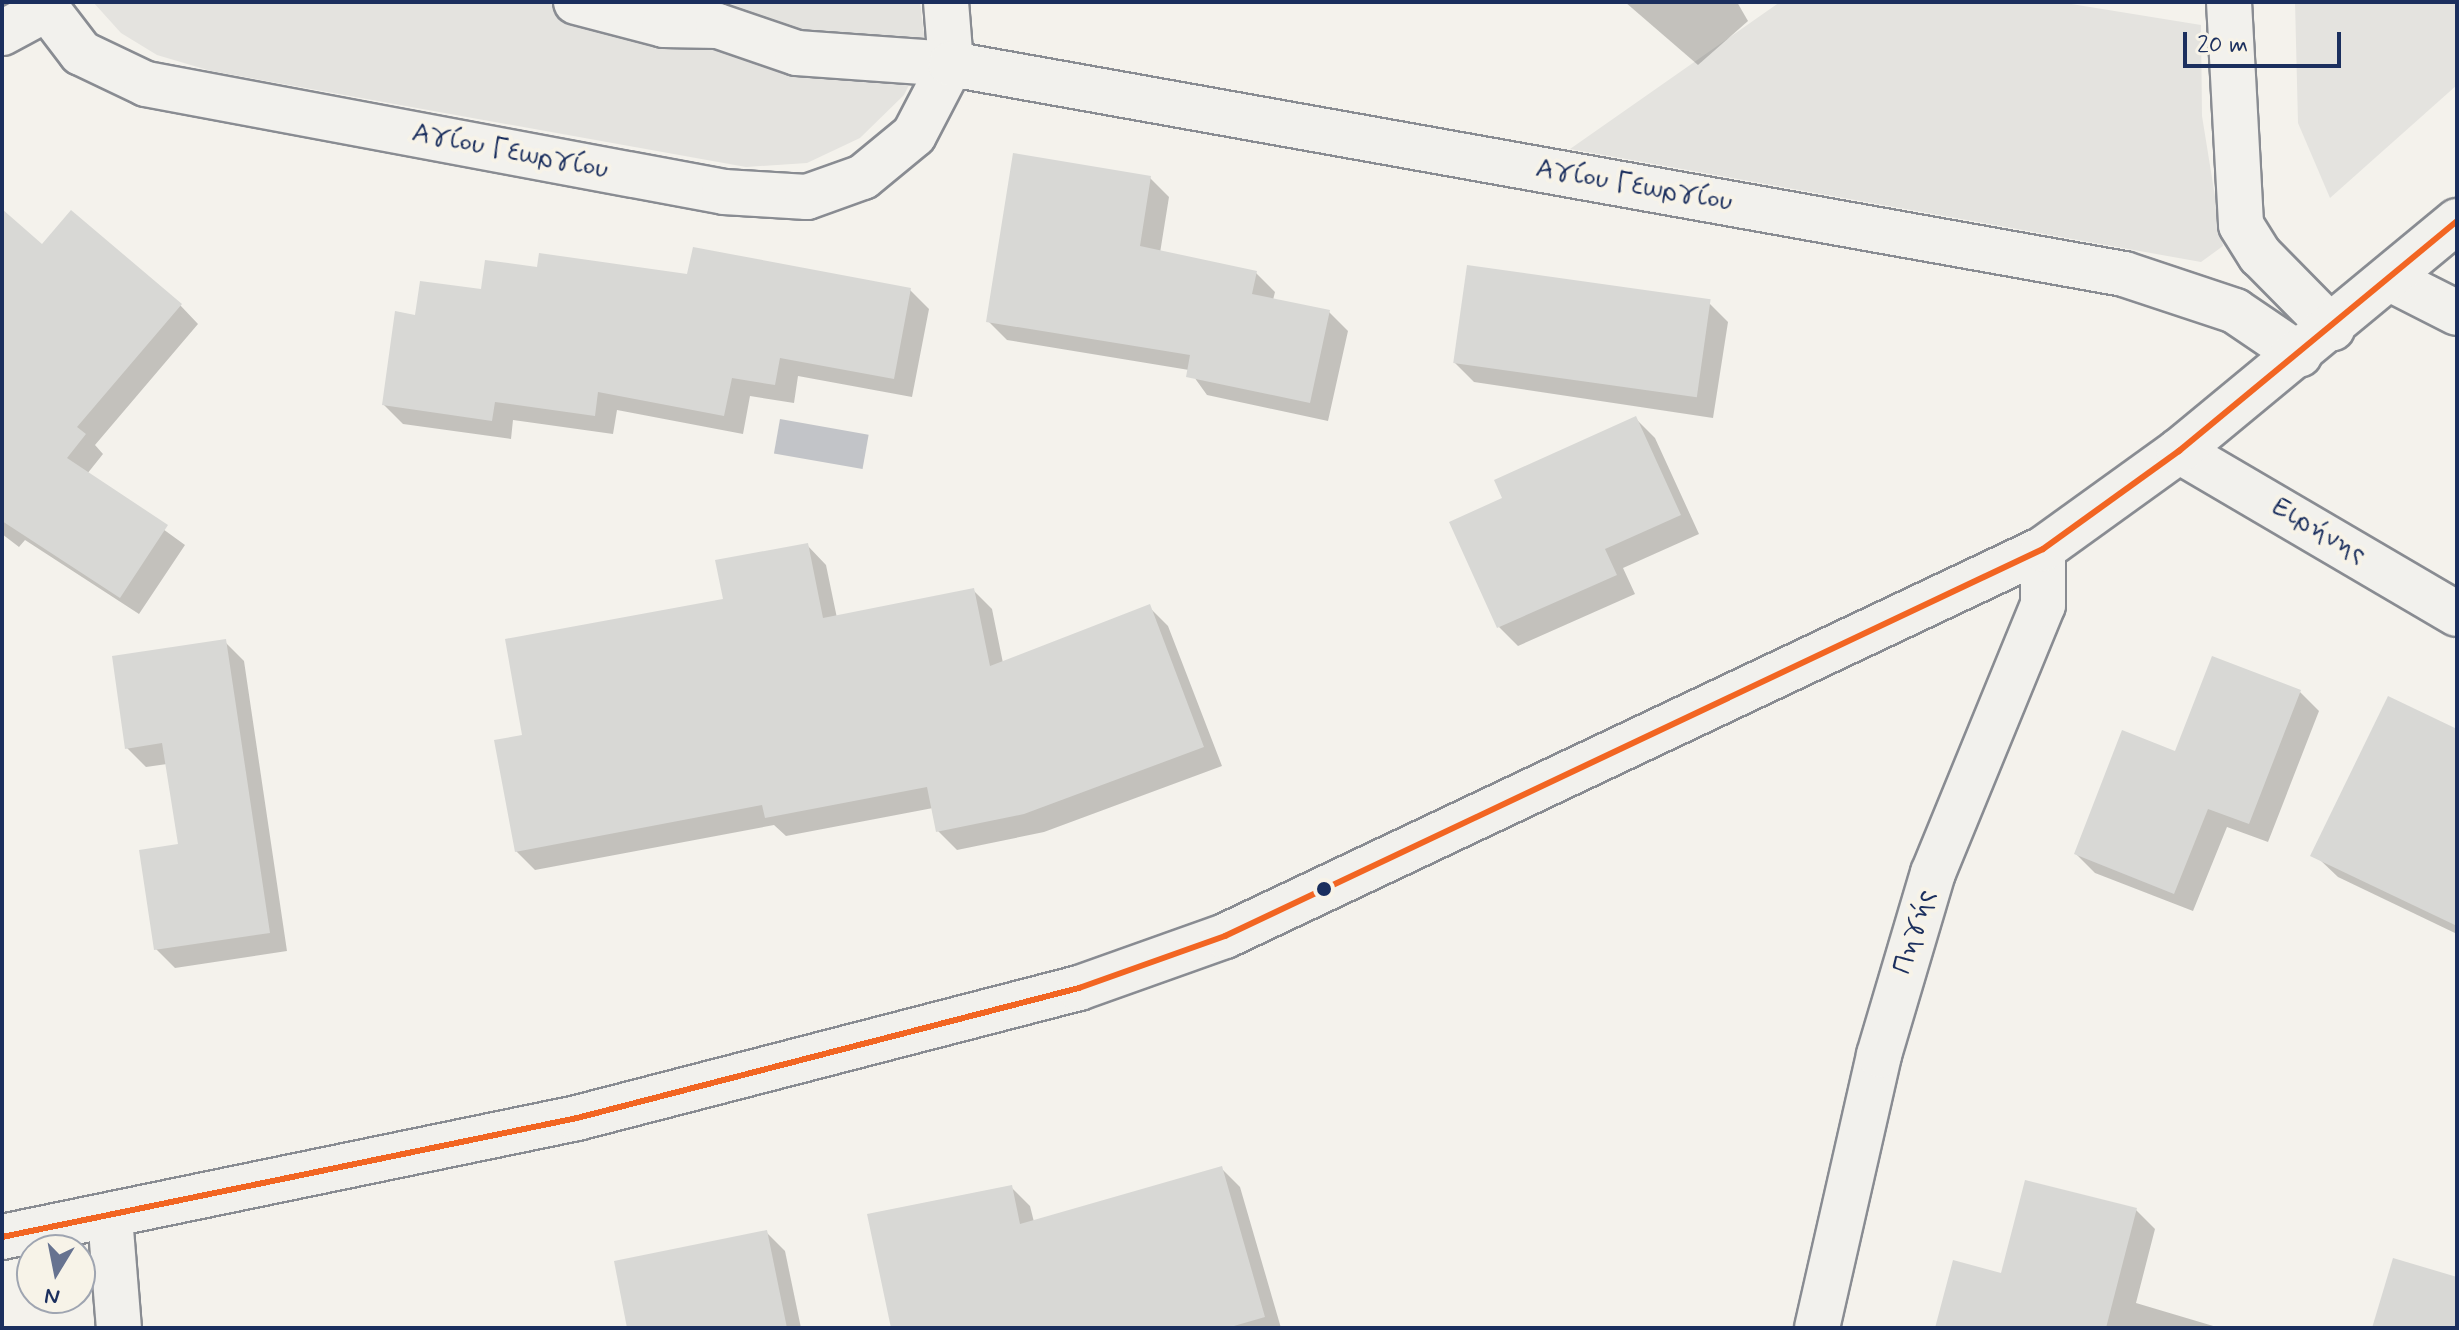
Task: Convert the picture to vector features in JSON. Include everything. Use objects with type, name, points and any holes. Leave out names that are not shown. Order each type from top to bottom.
[{"type":"street","points":[[576,2],[664,25],[718,26],[797,53],[951,64],[946,2]]},
{"type":"street","points":[[2229,2],[2241,225],[2316,342]]},
{"type":"street","points":[[2,33],[43,6]]},
{"type":"street","name":"Αγίου Γεωργίου","points":[[43,6],[81,53],[146,84],[724,192],[807,197],[863,177],[914,135],[951,64],[2124,274],[2316,342]]},
{"type":"street","points":[[2,1237],[577,1118],[1079,988],[1225,936],[2043,549],[2179,451],[2316,342],[2457,221]]},
{"type":"street","points":[[2390,279],[2457,313]]},
{"type":"street","name":"Ειρήνης","points":[[2179,451],[2457,614]]},
{"type":"street","name":"Πηγής","points":[[1817,1328],[1879,1055],[1943,845],[2043,605],[2043,549]]},
{"type":"street","points":[[110,1217],[119,1328]]},
{"type":"shaded area","points":[[93,2],[920,2],[926,51],[904,95],[860,138],[807,163],[746,167],[211,71],[157,55],[121,33]]},
{"type":"shaded area","points":[[1780,2],[2059,2],[2201,25],[2202,116],[2223,246],[2201,262],[1570,149]]},
{"type":"shaded area","points":[[2295,2],[2457,2],[2457,85],[2330,198],[2298,123]]},
{"type":"shaded area","points":[[780,419],[869,435],[863,469],[774,453]]},
{"type":"building","points":[[1013,153],[1151,176],[1140,246],[1257,271],[1252,294],[1330,310],[1310,403],[1186,377],[1190,355],[986,322]]},
{"type":"building","points":[[2,209],[42,244],[71,210],[182,304],[77,427],[86,434],[67,458],[168,525],[120,598],[2,521]]},
{"type":"building","points":[[693,247],[911,288],[894,379],[780,358],[775,385],[732,378],[724,416],[598,392],[595,416],[495,402],[492,421],[382,405],[395,311],[415,315],[420,281],[481,289],[485,260],[537,267],[539,253],[687,274]]},
{"type":"building","points":[[1467,265],[1711,299],[1697,397],[1453,363]]},
{"type":"building","points":[[1636,416],[1681,515],[1605,549],[1617,575],[1497,628],[1449,522],[1502,498],[1494,480]]},
{"type":"building","points":[[808,543],[823,618],[974,588],[990,666],[1150,604],[1204,747],[1024,814],[936,832],[927,787],[765,818],[762,805],[515,852],[494,740],[522,735],[505,639],[723,599],[715,560]]},
{"type":"building","points":[[226,639],[270,933],[154,950],[139,850],[178,844],[162,743],[125,749],[112,656]]},
{"type":"building","points":[[2212,656],[2301,690],[2249,824],[2208,809],[2174,894],[2074,854],[2122,730],[2175,751]]},
{"type":"building","points":[[2388,696],[2457,729],[2457,926],[2310,856]]},
{"type":"building","points":[[1222,1166],[1265,1317],[1227,1328],[891,1328],[867,1214],[1012,1185],[1020,1224]]},
{"type":"building","points":[[2025,1180],[2137,1208],[2106,1328],[1935,1328],[1953,1260],[2001,1273]]},
{"type":"building","points":[[767,1230],[787,1328],[627,1328],[614,1261]]},
{"type":"building","points":[[2393,1258],[2457,1277],[2457,1328],[2372,1328]]},
{"type":"transit line","points":[[2,1237],[577,1118],[1079,988],[1225,936],[2043,549],[2179,451],[2457,221]]}]
